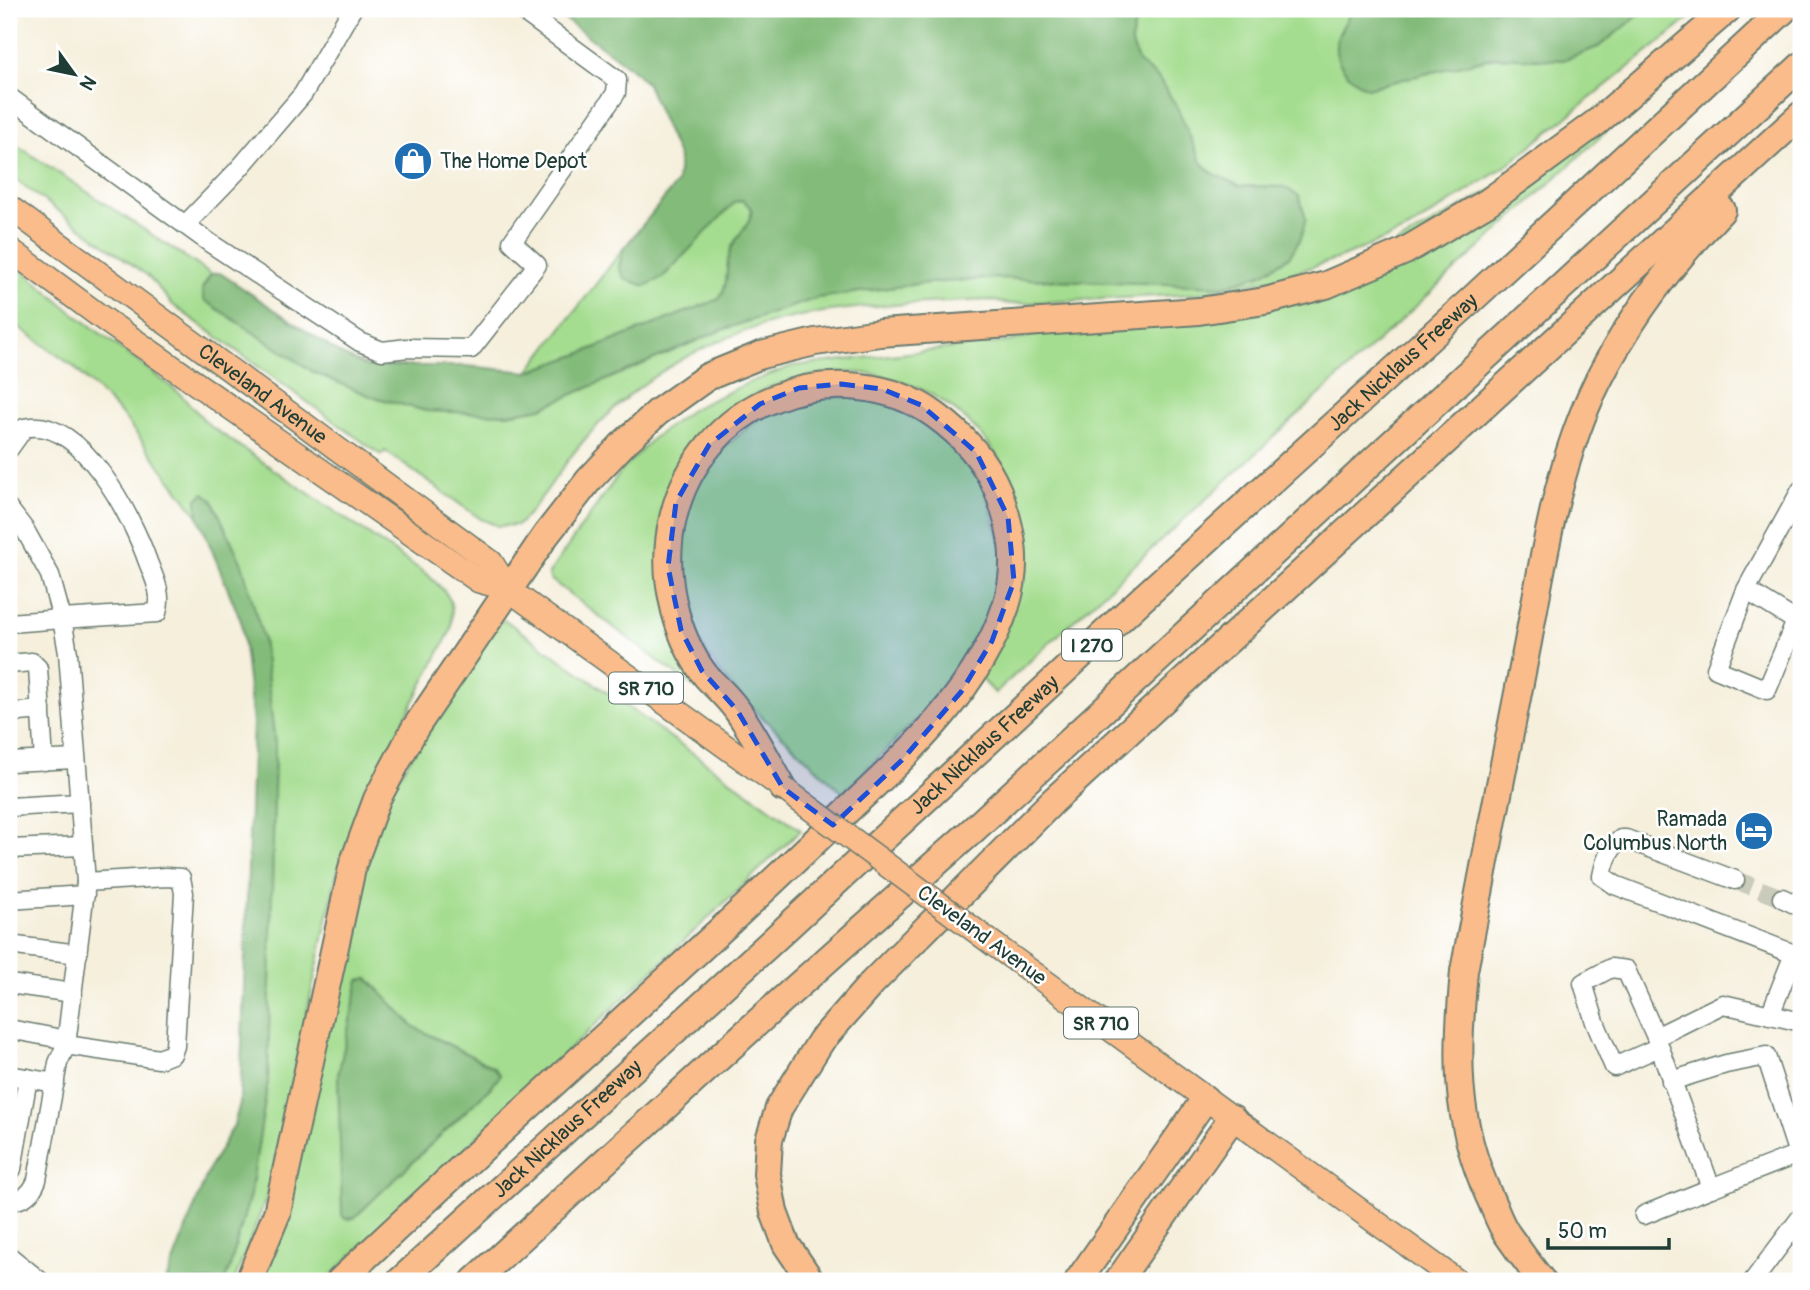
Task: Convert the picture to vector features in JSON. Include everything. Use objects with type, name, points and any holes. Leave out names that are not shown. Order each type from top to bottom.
[{"type":"highway","points":[[249,1281],[277,1213],[354,864],[372,812],[415,728],[546,535],[598,471],[658,412],[707,377],[761,355],[828,340],[880,333],[1199,312],[1265,301],[1326,285],[1405,251],[1488,202],[1597,122],[1728,9]]},
{"type":"highway","name":"Jack Nicklaus Freeway","points":[[400,1281],[1468,303],[1785,9]]},
{"type":"highway","name":"I 270","points":[[474,1281],[973,830],[1801,66]]},
{"type":"highway","points":[[811,1281],[786,1244],[774,1212],[767,1174],[769,1140],[779,1108],[821,1041],[872,984],[1053,801],[1801,115]]},
{"type":"highway","points":[[1542,1281],[1506,1232],[1479,1175],[1459,1093],[1459,1030],[1464,971],[1557,501],[1575,436],[1593,393],[1631,321],[1687,248],[1801,128]]},
{"type":"highway","points":[[340,1281],[647,1000],[901,761],[961,692],[976,668],[992,641],[1014,581],[1013,545],[1008,517],[994,482],[976,452],[950,426],[921,405],[882,389],[841,384],[799,388],[760,404],[732,423],[709,445],[691,471],[676,502],[670,533],[668,567],[681,631],[702,671],[737,710],[783,788]]},
{"type":"highway","points":[[1078,1281],[1205,1099]]},
{"type":"highway","points":[[1118,1281],[1232,1118]]},
{"type":"main road","name":"Cleveland Avenue","points":[[9,207],[491,562],[508,589]]},
{"type":"main road","name":"Cleveland Avenue","points":[[9,249],[105,320],[479,581],[508,589],[1457,1281]]},
{"type":"street","points":[[185,225],[238,170],[303,94],[352,9]]},
{"type":"street","points":[[9,97],[185,225],[360,342],[382,351],[408,348],[471,349],[537,265],[512,242],[616,93],[617,80],[520,9]]},
{"type":"street","points":[[9,449],[24,428],[47,428],[65,437],[97,466],[115,491],[143,545],[160,601],[157,613],[9,623]]},
{"type":"street","points":[[1746,590],[1796,621],[1767,690],[1716,669],[1746,590],[1800,494]]},
{"type":"street","points":[[9,509],[25,530],[50,575],[62,619],[68,653],[85,889],[66,1042],[58,1063],[38,1174],[33,1191],[24,1199],[9,1202]]},
{"type":"street","points":[[9,664],[32,662],[38,668],[44,761]]},
{"type":"street","points":[[9,713],[41,710]]},
{"type":"street","points":[[9,762],[76,759]]},
{"type":"street","points":[[9,807],[80,803]]},
{"type":"street","points":[[1735,880],[1647,845],[1621,839],[1607,858],[1602,876],[1615,885],[1794,954]]},
{"type":"street","points":[[9,849],[83,846]]},
{"type":"street","points":[[9,900],[166,877],[181,878],[184,893],[175,1046],[172,1054],[159,1059],[9,1029]]},
{"type":"street","points":[[1782,898],[1801,907]]},
{"type":"street","points":[[1770,1015],[1801,937]]},
{"type":"street","points":[[9,945],[78,954]]},
{"type":"street","points":[[1712,1188],[1657,1042],[1626,970],[1611,968],[1583,983],[1595,1023],[1614,1067],[1657,1042],[1723,1004],[1801,1022]]},
{"type":"street","points":[[9,984],[73,993]]},
{"type":"street","points":[[1644,1215],[1800,1152],[1766,1056],[1726,1063],[1671,1082]]},
{"type":"street","points":[[9,1075],[55,1083]]},
{"type":"street","points":[[28,1078],[15,1123],[10,1169],[38,1174]]},
{"type":"street","points":[[1753,1281],[1801,1217]]},
{"type":"street","points":[[9,1256],[40,1281]]},
{"type":"highlighted area","points":[[841,384],[882,389],[921,405],[976,452],[1008,517],[1014,581],[992,641],[961,692],[901,761],[833,825],[783,788],[737,710],[702,671],[681,630],[668,567],[676,502],[709,445],[760,404],[799,388]]},
{"type":"green space","points":[[551,9],[1138,9],[1131,41],[1138,62],[1158,78],[1177,107],[1201,162],[1212,173],[1239,186],[1284,187],[1299,196],[1306,219],[1300,239],[1290,256],[1262,274],[1224,286],[998,278],[917,284],[817,298],[719,331],[541,408],[508,414],[426,411],[370,396],[315,373],[204,300],[202,289],[211,274],[220,273],[342,355],[366,366],[466,366],[528,372],[719,299],[725,286],[731,249],[749,220],[752,209],[743,200],[735,202],[662,278],[645,286],[625,279],[619,267],[623,249],[677,183],[679,158],[647,84],[632,69]]},
{"type":"green space","points":[[1138,9],[1353,9],[1337,39],[1337,55],[1348,75],[1367,88],[1495,57],[1563,60],[1598,47],[1647,9],[1701,9],[1506,166],[1409,229],[1342,257],[1279,278],[1195,294],[1010,304],[989,300],[864,307],[770,323],[718,342],[669,367],[619,404],[585,439],[518,525],[498,526],[481,519],[385,451],[381,455],[173,305],[148,276],[9,175],[9,140],[211,274],[202,289],[370,396],[426,411],[508,414],[541,408],[719,331],[817,298],[917,284],[998,278],[1224,286],[1262,274],[1290,256],[1283,187],[1239,186],[1212,173],[1201,162],[1177,107],[1158,78],[1138,62],[1131,41]]},
{"type":"green space","points":[[1353,9],[1647,9],[1598,47],[1563,60],[1495,57],[1367,88],[1348,75],[1337,55],[1337,39]]},
{"type":"green space","points":[[1624,115],[995,693],[978,675],[1023,548],[1024,539],[1017,500],[1002,465],[980,434],[952,408],[920,389],[884,377],[846,372],[806,377],[757,393],[745,403],[667,513],[698,680],[693,687],[550,579],[549,573],[621,471],[652,439],[694,408],[748,383],[792,366],[1007,342],[1055,330],[1296,301]]},
{"type":"green space","points":[[743,200],[752,209],[751,215],[731,249],[725,286],[719,299],[528,372],[623,249],[619,267],[662,278],[735,201]]},
{"type":"green space","points":[[9,259],[72,312],[177,391],[210,426],[428,575],[446,594],[451,604],[451,630],[370,785],[337,873],[268,1194],[234,1281],[224,1281],[251,1191],[268,1081],[275,745],[263,638],[198,498],[198,516],[123,416],[74,367],[9,320]]},
{"type":"green space","points":[[891,395],[973,449],[1007,563],[987,631],[952,684],[843,793],[744,700],[717,669],[694,632],[681,597],[679,533],[699,469],[781,399]]},
{"type":"green space","points":[[204,493],[212,499],[242,564],[263,638],[275,745],[268,1081],[251,1191],[224,1281],[166,1281],[209,1169],[234,1125],[240,1103],[253,722],[241,621],[198,516],[197,499]]},
{"type":"green space","points":[[505,620],[801,830],[325,1281],[255,1281],[348,907],[382,803],[496,623]],"holes":[[[368,978],[414,1027],[493,1067],[500,1075],[493,1085],[354,1218],[345,1219],[338,1075],[359,980]]]},
{"type":"green space","points":[[367,978],[414,1027],[493,1067],[500,1075],[493,1085],[354,1218],[345,1219],[342,1215],[338,1075],[359,980]]},
{"type":"tunnel","points":[[1735,880],[1782,898]]},
{"type":"place","name":"The Home Depot","points":[[413,161]]},
{"type":"place","name":"Ramada Columbus North","points":[[1754,831]]}]
